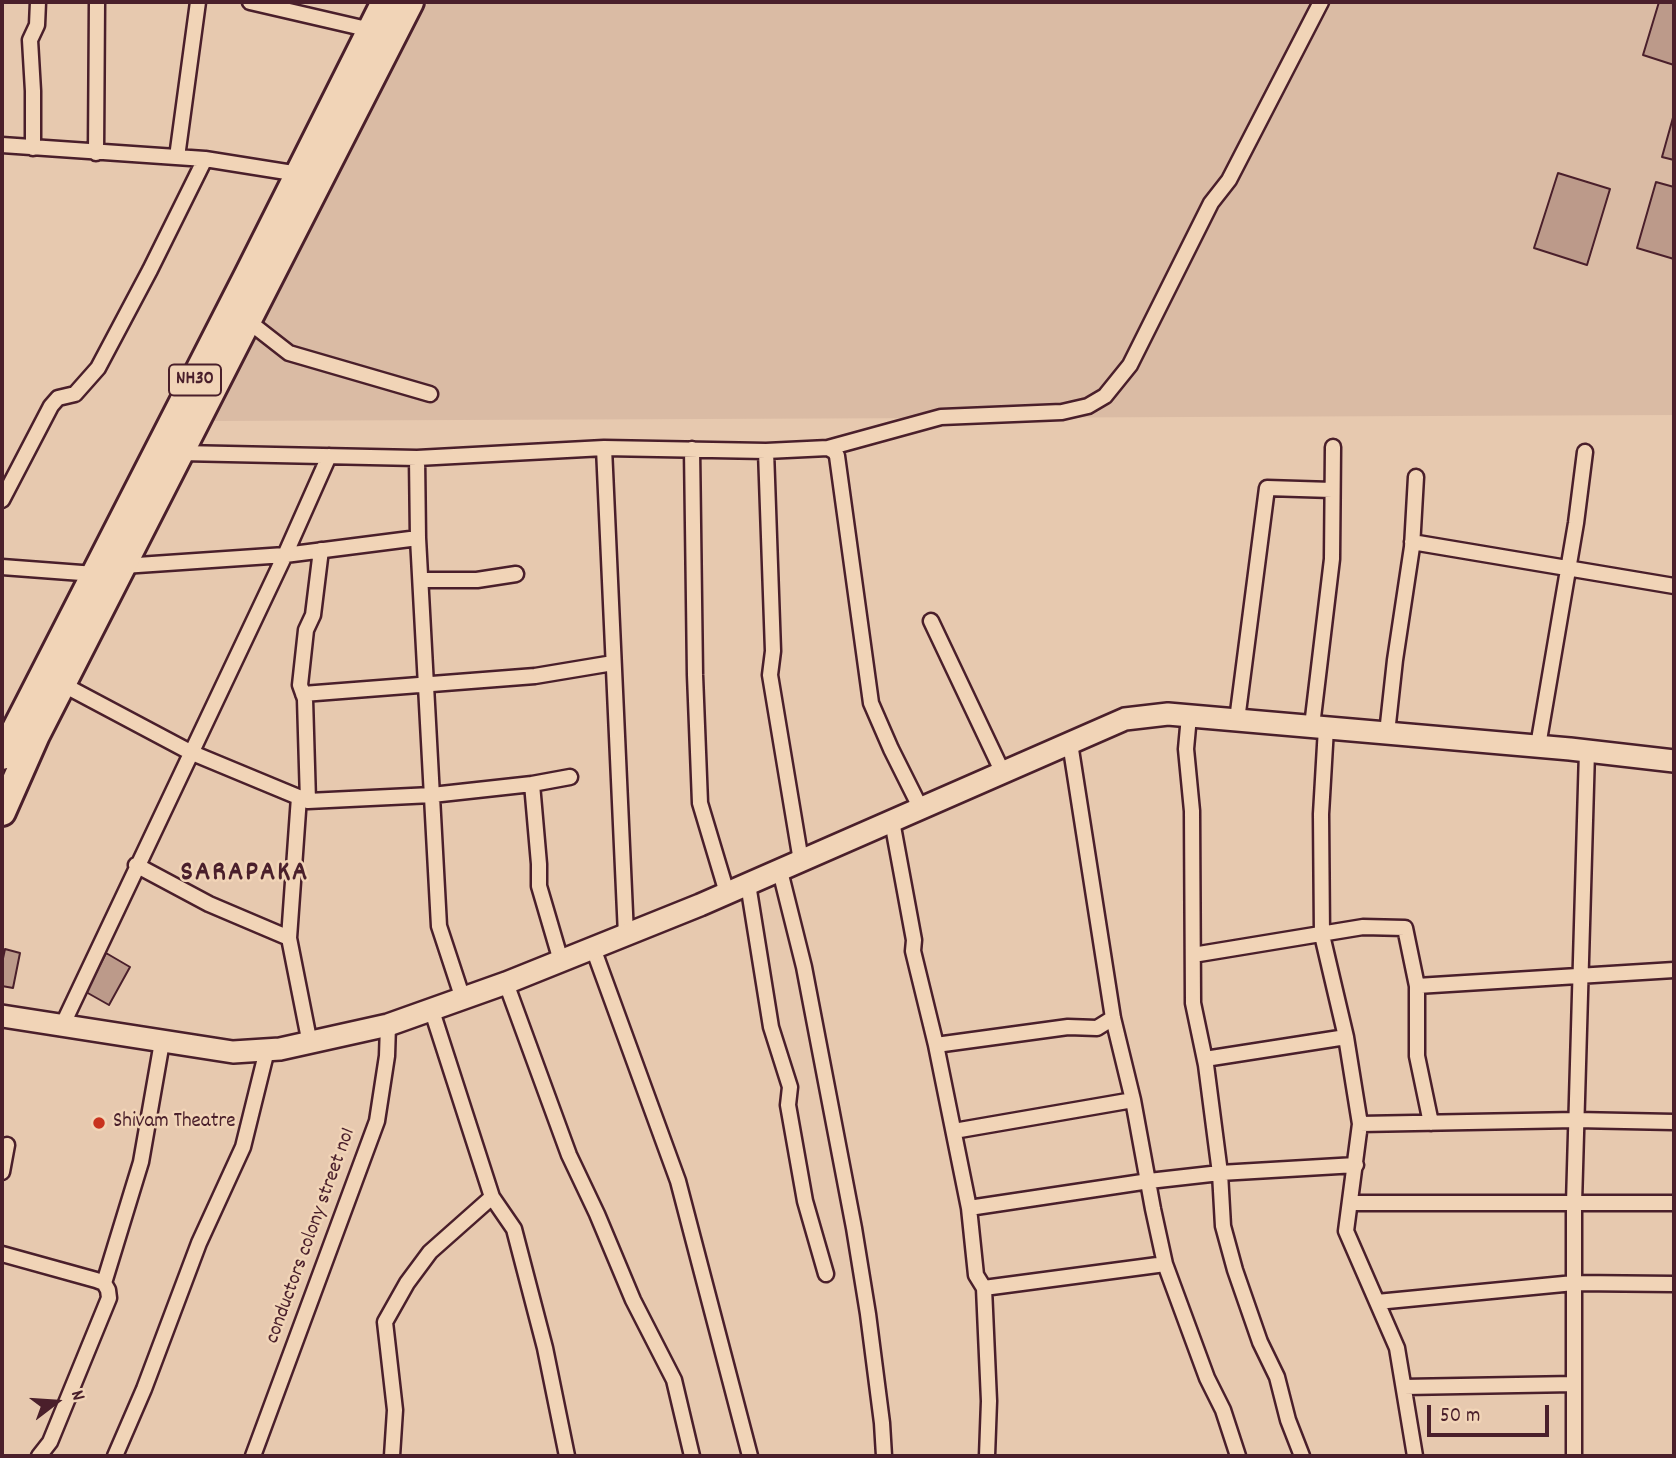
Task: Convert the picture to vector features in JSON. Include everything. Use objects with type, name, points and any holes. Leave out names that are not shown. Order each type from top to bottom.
[{"type":"highway","name":"NH30","points":[[2,756],[385,2]]},
{"type":"highway","points":[[2,812],[36,735],[410,2]]},
{"type":"main road","points":[[2,1016],[233,1052],[310,1044],[388,1025],[432,1011],[626,935],[1125,719],[1168,714],[1538,746],[1674,761]]},
{"type":"street","points":[[33,148],[30,40],[37,25],[38,2]]},
{"type":"street","points":[[96,153],[97,2]]},
{"type":"street","points":[[177,157],[198,2]]},
{"type":"street","points":[[250,2],[370,30]]},
{"type":"street","points":[[181,453],[418,458],[604,448],[766,451],[828,448],[940,417],[1062,412],[1088,406],[1105,396],[1130,365],[1211,203],[1229,180],[1321,2]]},
{"type":"street","points":[[2,145],[205,159],[299,174]]},
{"type":"street","points":[[2,500],[7,478],[51,406],[58,398],[75,394],[98,368],[205,159]]},
{"type":"street","points":[[248,321],[289,353],[430,394]]},
{"type":"street","points":[[1333,447],[1332,559],[1319,727],[1322,935],[1346,1038],[1360,1124],[1346,1231],[1397,1348],[1415,1456]]},
{"type":"street","points":[[604,448],[626,935]]},
{"type":"street","points":[[828,448],[837,456],[871,703],[921,809]]},
{"type":"street","points":[[692,449],[695,675],[700,803],[727,893]]},
{"type":"street","points":[[766,451],[773,652],[770,675],[802,861]]},
{"type":"street","points":[[1538,746],[1585,452]]},
{"type":"street","points":[[63,1024],[285,555],[329,456]]},
{"type":"street","points":[[418,458],[418,538],[439,926],[463,999]]},
{"type":"street","points":[[1388,733],[1395,660],[1412,542],[1416,477]]},
{"type":"street","points":[[1237,720],[1268,488],[1332,490]]},
{"type":"street","points":[[123,566],[285,555],[418,538]]},
{"type":"street","points":[[1412,542],[1674,586]]},
{"type":"street","points":[[310,1044],[289,938],[304,799],[305,699],[300,685],[306,630],[313,615],[321,550]]},
{"type":"street","points":[[2,567],[95,574]]},
{"type":"street","points":[[422,580],[477,580],[516,574]]},
{"type":"street","points":[[931,621],[1003,773]]},
{"type":"street","points":[[303,694],[535,676],[613,663]]},
{"type":"street","points":[[62,684],[190,752],[304,799],[432,795],[570,777]]},
{"type":"street","points":[[1189,716],[1186,749],[1192,811],[1194,1003],[1205,1059],[1220,1173],[1223,1226],[1235,1270],[1260,1342],[1277,1377],[1288,1420],[1302,1456]]},
{"type":"street","points":[[1070,743],[1113,1018],[1133,1100],[1166,1264],[1199,1357],[1223,1410],[1238,1456]]},
{"type":"street","points":[[1574,1456],[1574,1203],[1587,751]]},
{"type":"street","points":[[532,784],[539,886],[561,961]]},
{"type":"street","points":[[892,821],[914,940],[913,951],[936,1045],[969,1208],[976,1275],[984,1288],[989,1401],[987,1456]]},
{"type":"street","points":[[136,865],[209,904],[289,938]]},
{"type":"street","points":[[780,870],[804,967],[836,1128],[868,1314],[884,1456]]},
{"type":"street","points":[[748,884],[771,1027],[790,1087],[788,1105],[805,1201],[826,1274]]},
{"type":"street","points":[[1193,955],[1363,927],[1405,928],[1417,986],[1417,1056],[1432,1123]]},
{"type":"street","points":[[593,948],[678,1181],[750,1456]]},
{"type":"street","points":[[1417,986],[1674,970]]},
{"type":"street","points":[[506,983],[569,1155],[633,1300],[674,1380],[692,1456]]},
{"type":"street","points":[[432,1011],[492,1197],[514,1229],[545,1348],[568,1456]]},
{"type":"street","points":[[936,1045],[1068,1027],[1097,1028],[1113,1018]]},
{"type":"street","name":"conductors colony street no1","points":[[253,1456],[377,1121],[387,1056],[388,1025]]},
{"type":"street","points":[[1205,1059],[1346,1038]]},
{"type":"street","points":[[104,1283],[141,1162],[162,1042]]},
{"type":"street","points":[[115,1456],[149,1377],[198,1243],[243,1147],[267,1050]]},
{"type":"street","points":[[954,1131],[1133,1100]]},
{"type":"street","points":[[1360,1124],[1576,1120],[1674,1122]]},
{"type":"street","points":[[2,1172],[7,1145]]},
{"type":"street","points":[[969,1208],[1220,1173],[1356,1165]]},
{"type":"street","points":[[392,1456],[395,1410],[385,1322],[407,1283],[430,1252],[492,1197]]},
{"type":"street","points":[[1350,1203],[1674,1203]]},
{"type":"street","points":[[2,1254],[104,1283],[108,1290],[109,1298],[50,1443],[39,1456]]},
{"type":"street","points":[[984,1288],[1166,1264]]},
{"type":"street","points":[[1377,1303],[1574,1283],[1674,1284]]},
{"type":"street","points":[[1404,1387],[1574,1384]]},
{"type":"shaded area","points":[[428,2],[1674,2],[1674,415],[213,421]]},
{"type":"building","points":[[1659,2],[1674,2],[1674,65],[1643,55]]},
{"type":"building","points":[[1674,114],[1674,160],[1662,157]]},
{"type":"building","points":[[1558,173],[1610,189],[1587,265],[1534,248]]},
{"type":"building","points":[[1656,182],[1674,187],[1674,259],[1637,248]]},
{"type":"building","points":[[5,949],[20,953],[13,988],[2,986]]},
{"type":"building","points":[[106,953],[130,967],[109,1005],[86,992]]},
{"type":"place","name":"Shivam Theatre","points":[[99,1123]]},
{"type":"district","name":"SARAPAKA","points":[[245,875]]}]
